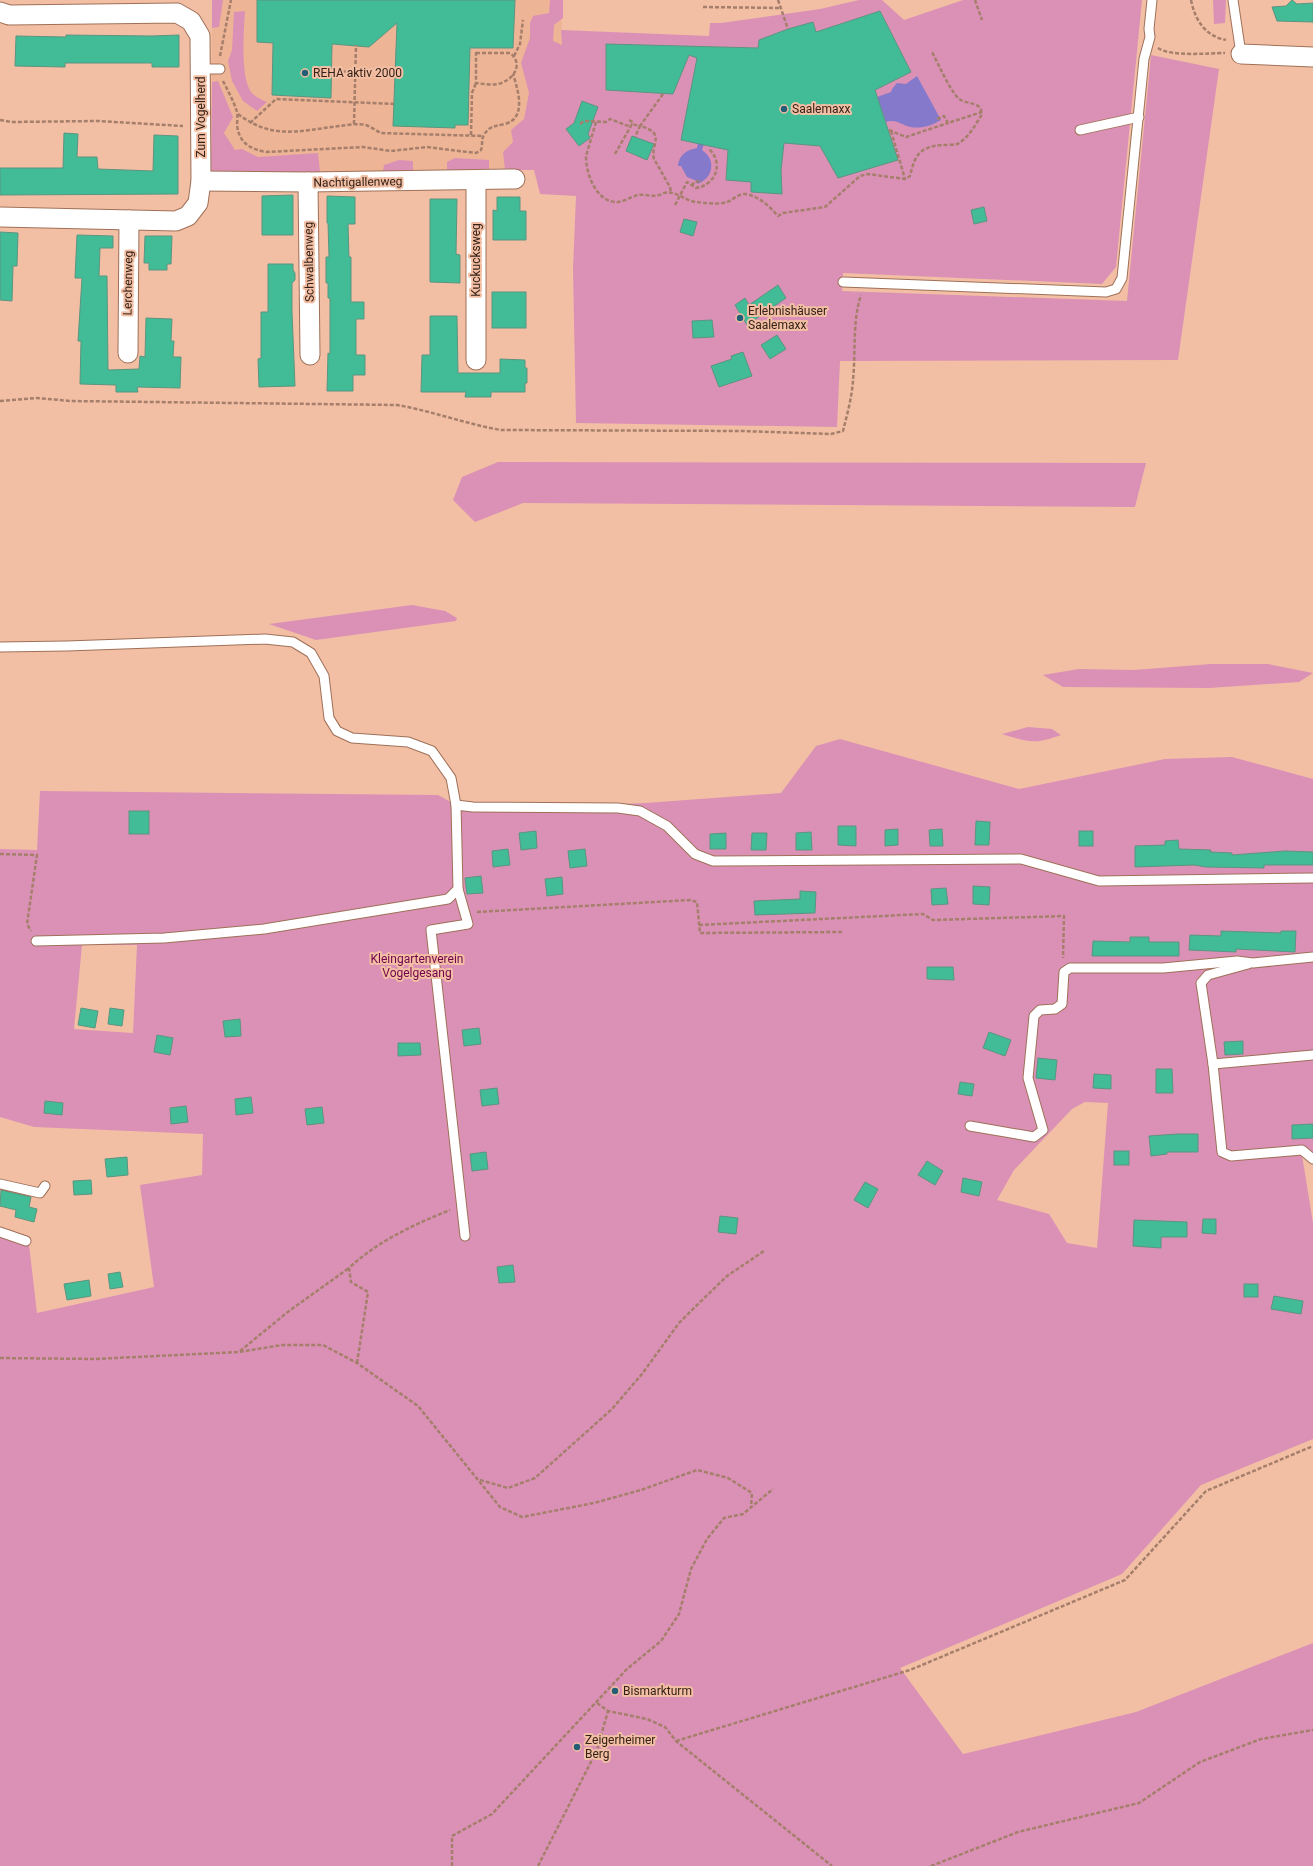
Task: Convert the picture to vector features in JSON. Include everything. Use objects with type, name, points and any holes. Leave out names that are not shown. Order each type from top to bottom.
[{"type":"street","name":"Zum Vogelherd","points":[[0,12],[9,15],[134,6],[177,13],[191,21],[200,36],[201,69],[201,181],[198,203],[188,216],[176,222],[0,217]]},
{"type":"street","points":[[1241,54],[1313,57]]},
{"type":"street","name":"Nachtigallenweg","points":[[201,181],[308,182],[515,179]]},
{"type":"street","name":"Kuckucksweg","points":[[476,180],[482,341],[476,360]]},
{"type":"street","name":"Schwalbenweg","points":[[308,182],[314,346]]},
{"type":"street","name":"Lerchenweg","points":[[129,220],[130,348]]},
{"type":"lane","points":[[843,282],[1106,292],[1116,289],[1122,278],[1144,59],[1150,37],[1149,28],[1152,0]]},
{"type":"lane","points":[[1233,0],[1241,54]]},
{"type":"lane","points":[[201,69],[220,69]]},
{"type":"lane","points":[[1080,130],[1139,117]]},
{"type":"lane","points":[[0,647],[266,639],[293,642],[311,653],[324,676],[330,718],[337,732],[352,738],[408,742],[432,751],[451,778],[456,805],[458,889],[468,924],[431,930],[465,1236]]},
{"type":"lane","points":[[456,805],[474,808],[618,808],[640,811],[667,826],[696,854],[713,861],[1021,859],[1099,881],[1313,878]]},
{"type":"lane","points":[[36,941],[164,938],[264,929],[448,899],[458,889]]},
{"type":"lane","points":[[1313,957],[1253,963],[1208,975],[1201,983],[1213,1064],[1222,1152],[1231,1156],[1302,1150],[1313,1158]]},
{"type":"lane","points":[[970,1126],[1034,1137],[1043,1130],[1028,1078],[1034,1016],[1040,1010],[1055,1009],[1062,1004],[1064,972],[1070,968],[1163,968],[1237,961],[1253,963]]},
{"type":"lane","points":[[1213,1064],[1313,1055]]},
{"type":"lane","points":[[0,1184],[40,1193],[45,1186]]},
{"type":"lane","points":[[0,1232],[26,1241]]},
{"type":"path","points":[[778,0],[788,29]]},
{"type":"path","points":[[975,0],[982,20]]},
{"type":"path","points":[[1191,0],[1199,24],[1210,34],[1229,41],[1241,54]]},
{"type":"path","points":[[703,7],[781,8]]},
{"type":"path","points":[[514,56],[520,44],[523,20]]},
{"type":"path","points":[[1150,37],[1152,43],[1163,51],[1241,54]]},
{"type":"path","points":[[354,124],[356,46]]},
{"type":"path","points":[[932,52],[957,96],[966,103],[977,105],[982,112]]},
{"type":"path","points":[[471,135],[472,93],[476,83],[476,53],[510,53],[514,56],[518,66],[513,74],[499,84],[476,83]]},
{"type":"path","points":[[332,71],[356,72]]},
{"type":"path","points":[[483,136],[380,132],[367,125],[354,124],[283,133],[269,131],[250,123],[238,114],[237,125],[240,136],[245,145],[253,150],[266,152],[363,147],[391,151],[427,147],[476,153],[481,150],[483,136],[492,126],[507,124],[514,118],[520,109],[513,74]]},
{"type":"path","points":[[635,137],[640,126],[663,94]]},
{"type":"path","points":[[250,123],[276,99],[394,104]]},
{"type":"path","points":[[905,179],[890,131],[906,137],[982,112]]},
{"type":"path","points":[[596,122],[586,156],[586,162],[596,191],[606,199],[614,202],[640,195],[658,196],[665,192],[696,202],[718,203],[726,202],[743,194],[747,194],[764,201],[778,216],[783,213],[825,207],[860,176],[868,174],[905,179],[910,176],[914,160],[920,151],[935,146],[957,144],[968,135],[982,112]]},
{"type":"path","points":[[937,119],[944,116],[948,123]]},
{"type":"path","points":[[580,124],[584,121],[606,122],[610,119],[650,129],[657,141],[653,155],[654,159],[670,187],[671,193]]},
{"type":"path","points":[[0,120],[11,122],[98,121],[201,127]]},
{"type":"path","points":[[629,120],[633,122],[632,125]]},
{"type":"path","points":[[615,154],[632,125]]},
{"type":"path","points":[[675,205],[687,182],[696,188],[703,187],[710,183],[714,177],[718,162],[715,155],[709,149]]},
{"type":"path","points":[[692,186],[694,182],[702,181]]},
{"type":"path","points":[[0,401],[36,398],[71,401],[397,405],[420,409],[479,426],[501,430],[741,431],[831,434],[843,432],[853,380],[853,351],[858,302],[865,283]]},
{"type":"path","points":[[0,854],[38,855],[28,924],[36,941]]},
{"type":"path","points":[[465,913],[690,900],[697,902],[700,933],[842,932]]},
{"type":"path","points":[[699,924],[923,914],[933,920],[1064,916],[1062,959],[1070,968]]},
{"type":"path","points":[[239,1352],[289,1311],[349,1268],[376,1245],[389,1240],[406,1228],[461,1206]]},
{"type":"path","points":[[479,1479],[508,1488],[535,1478],[612,1409],[642,1374],[679,1323],[696,1306],[727,1276],[764,1251]]},
{"type":"path","points":[[349,1268],[351,1282],[368,1292],[357,1363]]},
{"type":"path","points":[[0,1358],[95,1359],[239,1352],[282,1345],[323,1345],[357,1363],[418,1406],[479,1479],[500,1507],[522,1517],[594,1502],[641,1490],[697,1470],[728,1478],[752,1493],[751,1507]]},
{"type":"path","points":[[676,1741],[910,1670],[1124,1580],[1206,1491],[1313,1446]]},
{"type":"path","points":[[452,1866],[452,1836],[492,1814],[627,1669],[661,1640],[679,1614],[691,1569],[707,1539],[724,1518],[743,1514],[773,1489]]},
{"type":"path","points":[[596,1703],[608,1711],[647,1719],[665,1727],[676,1741],[832,1866]]},
{"type":"path","points":[[538,1866],[597,1750],[608,1711]]},
{"type":"path","points":[[931,1866],[1018,1832],[1139,1803],[1200,1762],[1261,1739],[1313,1730]]},
{"type":"shaded area","points":[[212,0],[562,0],[562,44],[546,95],[534,170],[211,172]]},
{"type":"shaded area","points":[[917,76],[941,120],[929,126],[916,128],[894,121],[886,122],[877,97],[891,92],[897,83],[906,84]]},
{"type":"shaded area","points":[[698,143],[704,144],[702,150],[710,159],[711,169],[707,178],[697,184],[697,181],[687,177],[681,166],[678,166],[682,156],[686,152],[697,148]]},
{"type":"green space","points":[[212,0],[223,0],[219,27],[212,28]]},
{"type":"green space","name":"Saalemaxx","points":[[550,0],[563,0],[563,18],[554,25],[553,41],[562,45],[561,30],[709,36],[710,23],[721,23],[820,9],[859,0],[882,0],[904,20],[963,0],[1142,0],[1116,267],[1102,284],[843,273],[842,291],[1127,301],[1151,55],[1219,69],[1178,360],[840,361],[837,427],[576,423],[573,270],[576,196],[540,194],[534,170],[505,170],[503,152],[513,142],[511,130],[524,119],[529,93],[521,63],[530,38],[530,23],[533,16],[549,13]]},
{"type":"green space","points":[[1213,0],[1226,0],[1225,23],[1214,24]]},
{"type":"green space","points":[[245,11],[245,75],[251,92],[258,98],[267,102],[257,111],[243,101],[232,81],[228,61],[232,50],[234,12]]},
{"type":"green space","points":[[218,81],[233,117],[224,133],[235,150],[242,149],[258,157],[318,153],[320,172],[211,172],[212,82]]},
{"type":"green space","points":[[455,158],[489,160],[489,171],[447,171],[447,162]]},
{"type":"green space","points":[[399,160],[413,161],[413,171],[383,171],[384,165]]},
{"type":"green space","points":[[498,462],[1146,463],[1135,507],[523,503],[475,522],[453,500],[462,477]]},
{"type":"green space","points":[[412,605],[445,611],[457,618],[456,621],[316,640],[269,624]]},
{"type":"green space","points":[[1211,664],[1268,664],[1313,673],[1299,682],[1209,688],[1063,687],[1043,675],[1079,669],[1134,670]]},
{"type":"green space","points":[[1028,727],[1052,729],[1061,735],[1044,740],[1031,741],[1002,734]]},
{"type":"green space","name":"Kleingartenverein Vogelgesang","points":[[840,739],[1019,789],[1165,759],[1232,757],[1313,779],[1313,1154],[1302,1155],[1313,1223],[1313,1439],[1201,1485],[1122,1574],[900,1668],[963,1754],[1136,1712],[1313,1643],[1313,1866],[0,1866],[0,1228],[28,1236],[37,1313],[154,1287],[140,1185],[202,1175],[203,1134],[34,1127],[0,1117],[0,849],[37,850],[40,791],[438,795],[465,810],[646,803],[781,793],[816,746]],"holes":[[[82,945],[137,945],[133,1033],[74,1029]],[[1085,1102],[1108,1103],[1097,1248],[1067,1243],[1049,1214],[997,1200],[1014,1170],[1072,1109]]]},
{"type":"building","points":[[257,0],[515,0],[513,48],[470,48],[468,125],[455,125],[455,128],[393,126],[397,23],[369,47],[332,44],[331,98],[272,95],[273,43],[257,42]]},
{"type":"building","points":[[1292,0],[1297,4],[1313,3],[1313,22],[1277,21],[1272,7],[1286,6]]},
{"type":"building","name":"Saalemaxx","points":[[880,11],[911,72],[875,90],[898,160],[838,178],[820,146],[784,143],[781,170],[782,194],[751,192],[751,182],[726,180],[728,150],[681,140],[697,58],[689,55],[673,94],[606,90],[606,44],[758,48],[759,40],[788,29],[813,22],[816,32]]},
{"type":"building","points":[[66,35],[179,35],[179,67],[152,67],[152,63],[65,63],[65,67],[15,66],[16,36],[66,37]]},
{"type":"building","points":[[582,101],[598,107],[588,134],[590,138],[579,146],[566,129],[574,123]]},
{"type":"building","points":[[64,133],[78,134],[77,157],[97,157],[98,169],[153,171],[154,135],[178,136],[178,194],[0,195],[0,168],[63,168]]},
{"type":"building","points":[[632,136],[654,144],[647,160],[626,151]]},
{"type":"building","points":[[293,195],[293,235],[262,235],[262,196]]},
{"type":"building","points":[[327,196],[355,197],[355,224],[348,224],[349,257],[351,257],[351,302],[364,302],[364,319],[356,319],[356,355],[365,355],[365,375],[353,375],[353,391],[327,391],[328,353],[330,354],[330,298],[328,298],[328,283],[326,283],[326,257],[329,257]]},
{"type":"building","points":[[497,197],[520,197],[520,211],[526,211],[526,240],[493,240],[493,210],[497,211]]},
{"type":"building","points":[[430,199],[457,199],[456,254],[460,255],[460,283],[430,282]]},
{"type":"building","points":[[984,207],[987,221],[974,224],[971,210]]},
{"type":"building","points":[[684,219],[697,222],[693,236],[680,232]]},
{"type":"building","points":[[0,232],[18,233],[17,266],[13,266],[12,301],[0,300]]},
{"type":"building","points":[[77,235],[113,236],[113,248],[100,248],[99,276],[107,276],[108,370],[139,369],[140,356],[145,357],[146,318],[172,319],[171,341],[174,341],[173,357],[181,357],[180,388],[137,387],[138,392],[116,392],[116,385],[80,384],[81,341],[78,341],[82,278],[75,278]]},
{"type":"building","points":[[145,236],[172,236],[171,264],[167,264],[167,270],[149,270],[149,263],[144,263]]},
{"type":"building","points":[[268,264],[293,264],[293,270],[295,273],[295,280],[292,283],[292,312],[295,386],[259,387],[258,359],[261,358],[261,312],[268,312]]},
{"type":"building","points":[[778,285],[786,298],[747,325],[735,305],[745,298],[749,305]]},
{"type":"building","points":[[492,292],[526,292],[526,328],[492,328]]},
{"type":"building","points":[[430,316],[457,316],[458,373],[500,373],[500,359],[525,360],[525,368],[527,368],[527,383],[525,383],[525,392],[491,392],[491,397],[465,397],[466,392],[421,392],[422,355],[430,355]]},
{"type":"building","points":[[712,320],[714,337],[693,338],[692,321]]},
{"type":"building","points":[[777,335],[786,349],[770,359],[761,345]]},
{"type":"building","points":[[743,352],[752,376],[719,387],[711,366],[732,359],[731,356]]},
{"type":"building","points":[[129,811],[149,811],[149,834],[129,834]]},
{"type":"building","points":[[976,821],[990,822],[989,845],[975,845]]},
{"type":"building","points":[[838,826],[856,826],[856,846],[838,845]]},
{"type":"building","points":[[898,829],[898,845],[885,846],[885,830]]},
{"type":"building","points":[[942,829],[943,846],[930,846],[929,830]]},
{"type":"building","points":[[536,831],[537,848],[521,850],[519,833]]},
{"type":"building","points":[[1079,831],[1093,831],[1093,846],[1079,846]]},
{"type":"building","points":[[811,832],[812,850],[796,850],[796,833]]},
{"type":"building","points":[[726,833],[726,849],[710,849],[710,834]]},
{"type":"building","points":[[752,833],[767,833],[766,850],[751,850]]},
{"type":"building","points":[[1178,840],[1179,849],[1211,850],[1210,852],[1232,853],[1232,855],[1285,851],[1313,852],[1313,865],[1264,865],[1264,868],[1206,867],[1194,865],[1135,867],[1135,846],[1165,845],[1165,841]]},
{"type":"building","points":[[508,849],[510,865],[493,867],[492,851]]},
{"type":"building","points":[[585,849],[587,866],[570,868],[568,851]]},
{"type":"building","points":[[481,876],[483,893],[467,894],[465,878]]},
{"type":"building","points":[[562,877],[563,894],[547,896],[545,879]]},
{"type":"building","points":[[973,886],[990,887],[989,905],[973,904]]},
{"type":"building","points":[[946,888],[948,904],[932,905],[931,889]]},
{"type":"building","points":[[800,891],[816,892],[815,913],[755,915],[754,901],[800,899]]},
{"type":"building","points":[[1221,931],[1281,933],[1281,931],[1296,931],[1295,952],[1236,949],[1236,952],[1189,950],[1190,935],[1221,936]]},
{"type":"building","points":[[1130,937],[1149,937],[1149,942],[1179,942],[1179,956],[1092,956],[1093,941],[1130,942]]},
{"type":"building","points":[[927,967],[953,967],[954,980],[927,979]]},
{"type":"building","points":[[81,1008],[98,1011],[95,1028],[78,1025]]},
{"type":"building","points":[[110,1008],[124,1010],[122,1026],[108,1024]]},
{"type":"building","points":[[240,1019],[241,1036],[225,1037],[223,1021]]},
{"type":"building","points":[[479,1028],[481,1044],[464,1046],[462,1030]]},
{"type":"building","points":[[989,1032],[1011,1040],[1005,1056],[983,1048]]},
{"type":"building","points":[[157,1035],[173,1038],[170,1055],[154,1052]]},
{"type":"building","points":[[1243,1041],[1243,1054],[1225,1055],[1224,1042]]},
{"type":"building","points":[[398,1043],[420,1043],[421,1055],[398,1056]]},
{"type":"building","points":[[1038,1058],[1057,1060],[1055,1080],[1036,1078]]},
{"type":"building","points":[[1156,1069],[1172,1069],[1173,1093],[1156,1093]]},
{"type":"building","points":[[1094,1074],[1111,1075],[1111,1089],[1093,1088]]},
{"type":"building","points":[[960,1082],[974,1084],[972,1096],[958,1094]]},
{"type":"building","points":[[497,1088],[499,1104],[482,1106],[480,1090]]},
{"type":"building","points":[[251,1097],[253,1113],[236,1115],[235,1099]]},
{"type":"building","points":[[45,1101],[63,1103],[62,1115],[44,1113]]},
{"type":"building","points":[[186,1106],[188,1122],[171,1124],[170,1108]]},
{"type":"building","points":[[322,1107],[324,1123],[307,1125],[305,1109]]},
{"type":"building","points":[[1313,1124],[1313,1138],[1292,1139],[1292,1125]]},
{"type":"building","points":[[1198,1134],[1198,1152],[1167,1152],[1167,1154],[1151,1156],[1149,1136]]},
{"type":"building","points":[[1114,1151],[1129,1151],[1129,1165],[1114,1165]]},
{"type":"building","points":[[486,1152],[488,1169],[472,1171],[470,1154]]},
{"type":"building","points":[[127,1157],[128,1175],[107,1177],[105,1159]]},
{"type":"building","points":[[927,1161],[943,1171],[935,1185],[918,1175]]},
{"type":"building","points":[[963,1178],[982,1182],[979,1196],[961,1192]]},
{"type":"building","points":[[91,1180],[92,1194],[74,1195],[73,1181]]},
{"type":"building","points":[[865,1182],[878,1189],[868,1208],[854,1200]]},
{"type":"building","points":[[1,1190],[31,1197],[29,1207],[37,1209],[34,1222],[15,1217],[16,1210],[0,1206]]},
{"type":"building","points":[[720,1216],[738,1218],[736,1234],[718,1232]]},
{"type":"building","points":[[1203,1219],[1216,1219],[1216,1234],[1202,1233]]},
{"type":"building","points":[[1134,1220],[1187,1222],[1187,1237],[1161,1237],[1161,1248],[1133,1246]]},
{"type":"building","points":[[513,1265],[515,1282],[499,1283],[497,1267]]},
{"type":"building","points":[[120,1272],[123,1287],[110,1289],[108,1274]]},
{"type":"building","points":[[89,1280],[91,1296],[67,1300],[64,1284]]},
{"type":"building","points":[[1244,1284],[1258,1284],[1258,1297],[1244,1297]]},
{"type":"building","points":[[1274,1296],[1303,1301],[1301,1314],[1271,1309]]},
{"type":"place","name":"REHA aktiv 2000","points":[[305,73]]},
{"type":"place","name":"Saalemaxx","points":[[784,109]]},
{"type":"place","name":"Erlebnishäuser Saalemaxx","points":[[740,318]]},
{"type":"place","name":"Bismarkturm","points":[[615,1691]]},
{"type":"place","name":"Zeigerheimer Berg","points":[[577,1747]]}]
